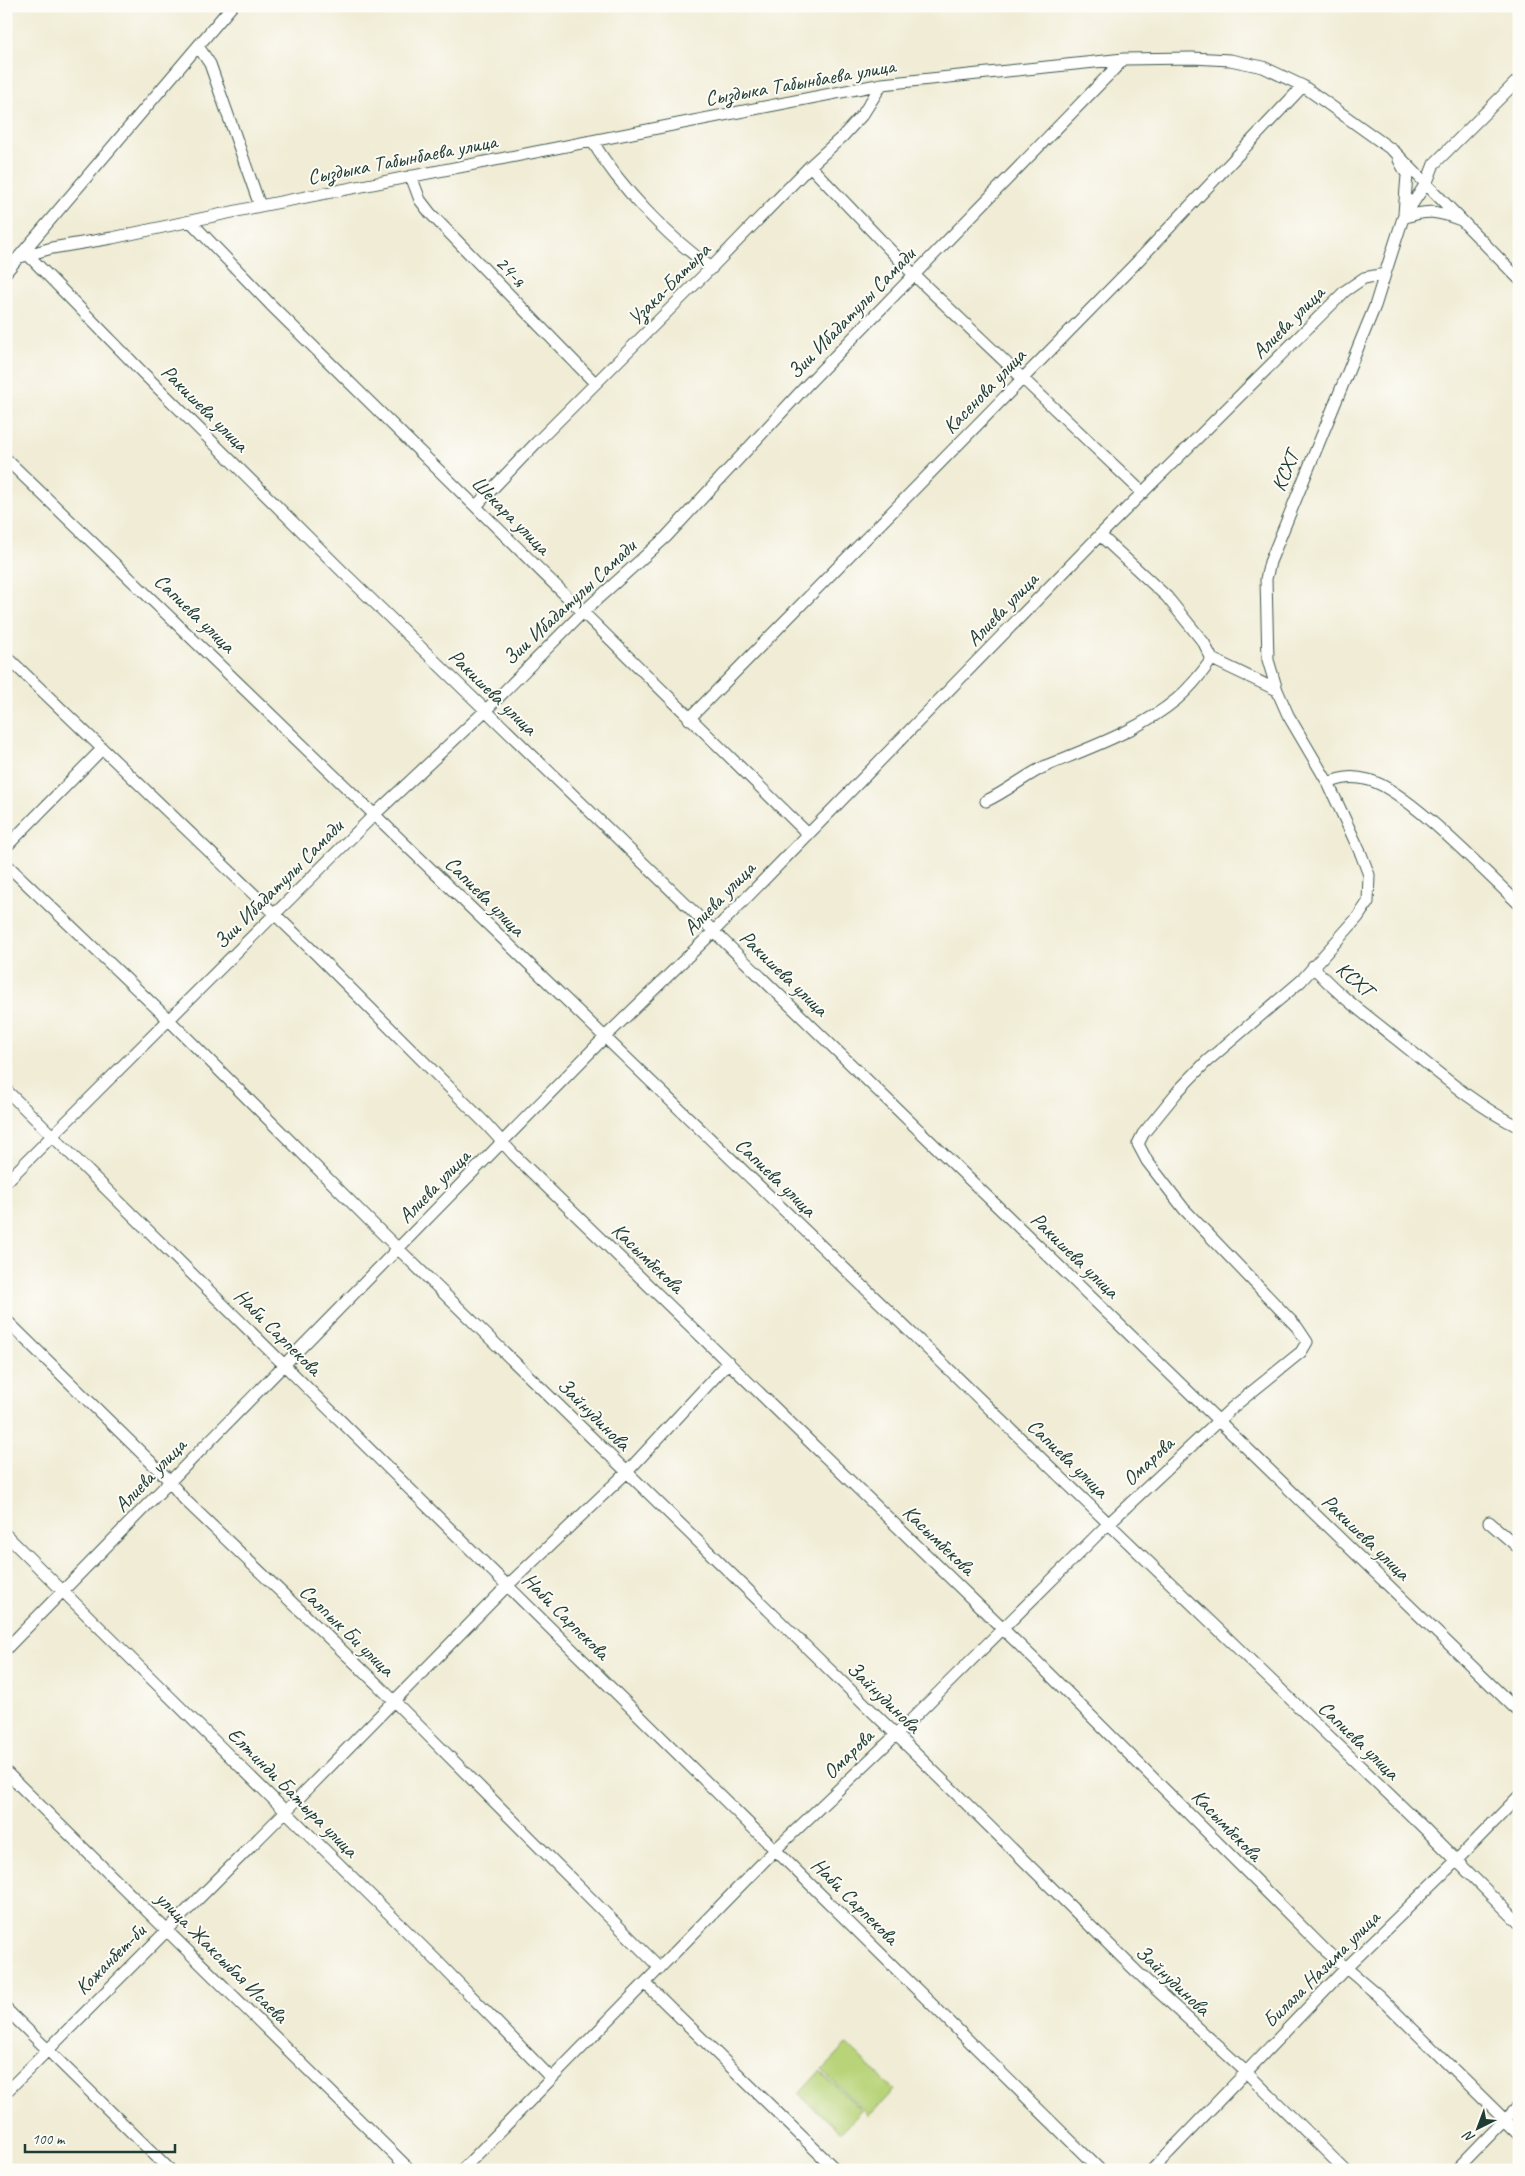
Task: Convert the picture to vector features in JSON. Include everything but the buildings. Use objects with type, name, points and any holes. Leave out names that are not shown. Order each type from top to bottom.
[{"type":"street","points":[[6,272],[25,256],[232,6]]},
{"type":"street","points":[[198,46],[210,64],[260,206]]},
{"type":"street","name":"Сыздыка Табынбаева улица","points":[[25,256],[52,248],[191,222],[260,206],[882,84],[1124,59],[1192,58],[1230,60],[1262,67],[1303,86],[1395,152],[1427,182],[1519,279]]},
{"type":"street","name":"Зии Ибадатулы Самади","points":[[6,1182],[375,814],[486,710],[583,612],[666,537],[914,275],[1124,59]]},
{"type":"street","points":[[1403,218],[1427,182],[1434,164],[1519,79]]},
{"type":"street","name":"Узака-Батыра","points":[[476,506],[595,383],[712,268],[863,114],[882,84]]},
{"type":"street","name":"Касенова улица","points":[[689,719],[1134,265],[1303,86]]},
{"type":"street","points":[[592,141],[628,191],[678,240],[712,268]]},
{"type":"street","points":[[1384,274],[1403,218],[1408,186],[1407,175],[1395,152]]},
{"type":"street","points":[[810,166],[914,275],[1143,493]]},
{"type":"street","name":"24-я","points":[[410,176],[420,200],[430,214],[595,383]]},
{"type":"street","points":[[1403,218],[1418,213],[1437,211],[1461,220]]},
{"type":"street","name":"Шекара улица","points":[[191,222],[271,305],[807,834]]},
{"type":"street","name":"Ракишева улица","points":[[25,256],[250,480],[713,932],[1519,1712]]},
{"type":"street","name":"Алиева улица","points":[[6,1649],[169,1482],[286,1366],[604,1038],[713,932],[1100,535],[1345,290],[1364,278],[1384,274]]},
{"type":"street","name":"КСХТ","points":[[1384,274],[1375,306],[1270,562],[1266,579],[1268,660],[1277,690],[1288,715],[1328,783],[1369,875],[1368,902],[1358,917],[1313,966],[1339,993],[1433,1068],[1496,1116],[1519,1127]]},
{"type":"street","name":"Сапиева улица","points":[[6,459],[1457,1860],[1519,1923]]},
{"type":"street","points":[[1100,535],[1167,597],[1204,643],[1212,660],[1277,690]]},
{"type":"street","name":"Касымбекова","points":[[6,656],[316,953],[514,1155],[1003,1629],[1326,1952],[1378,1995],[1519,2134]]},
{"type":"street","points":[[986,801],[1006,792],[1047,766],[1144,721],[1177,699],[1212,660]]},
{"type":"street","points":[[6,847],[102,748]]},
{"type":"street","points":[[1328,783],[1345,776],[1370,780],[1388,790],[1411,805],[1519,904]]},
{"type":"street","name":"Зайнудинова","points":[[6,864],[169,1020],[398,1249],[1136,1971],[1246,2072],[1345,2170]]},
{"type":"street","name":"Омарова","points":[[462,2170],[776,1849],[896,1735],[1108,1524],[1219,1420],[1301,1352],[1307,1342],[1297,1327],[1184,1209],[1147,1161],[1138,1144],[1143,1134],[1166,1105],[1206,1062],[1301,981],[1313,966]]},
{"type":"street","name":"Наби Сарпекова","points":[[6,1090],[1100,2170]]},
{"type":"street","name":"Салпык Би улица","points":[[6,1320],[184,1499],[394,1702],[660,1968]]},
{"type":"street","name":"Кожанбет-би","points":[[6,2092],[508,1585],[626,1473],[729,1362]]},
{"type":"street","points":[[1489,1522],[1519,1548]]},
{"type":"street","name":"Елтинди Батыра улица","points":[[6,1535],[437,1961],[551,2078]]},
{"type":"street","name":"улица Жаксыбая Исаева","points":[[6,1772],[410,2170]]},
{"type":"street","name":"Билала Назима улица","points":[[1152,2170],[1346,1968],[1457,1860],[1519,1796]]},
{"type":"street","points":[[645,1983],[836,2170]]},
{"type":"street","points":[[6,2009],[170,2170]]},
{"type":"street","points":[[1456,2170],[1519,2105]]},
{"type":"green space","points":[[847,2044],[894,2090],[869,2116],[822,2070]]},
{"type":"green space","points":[[820,2071],[862,2111],[840,2133],[799,2094]]}]
